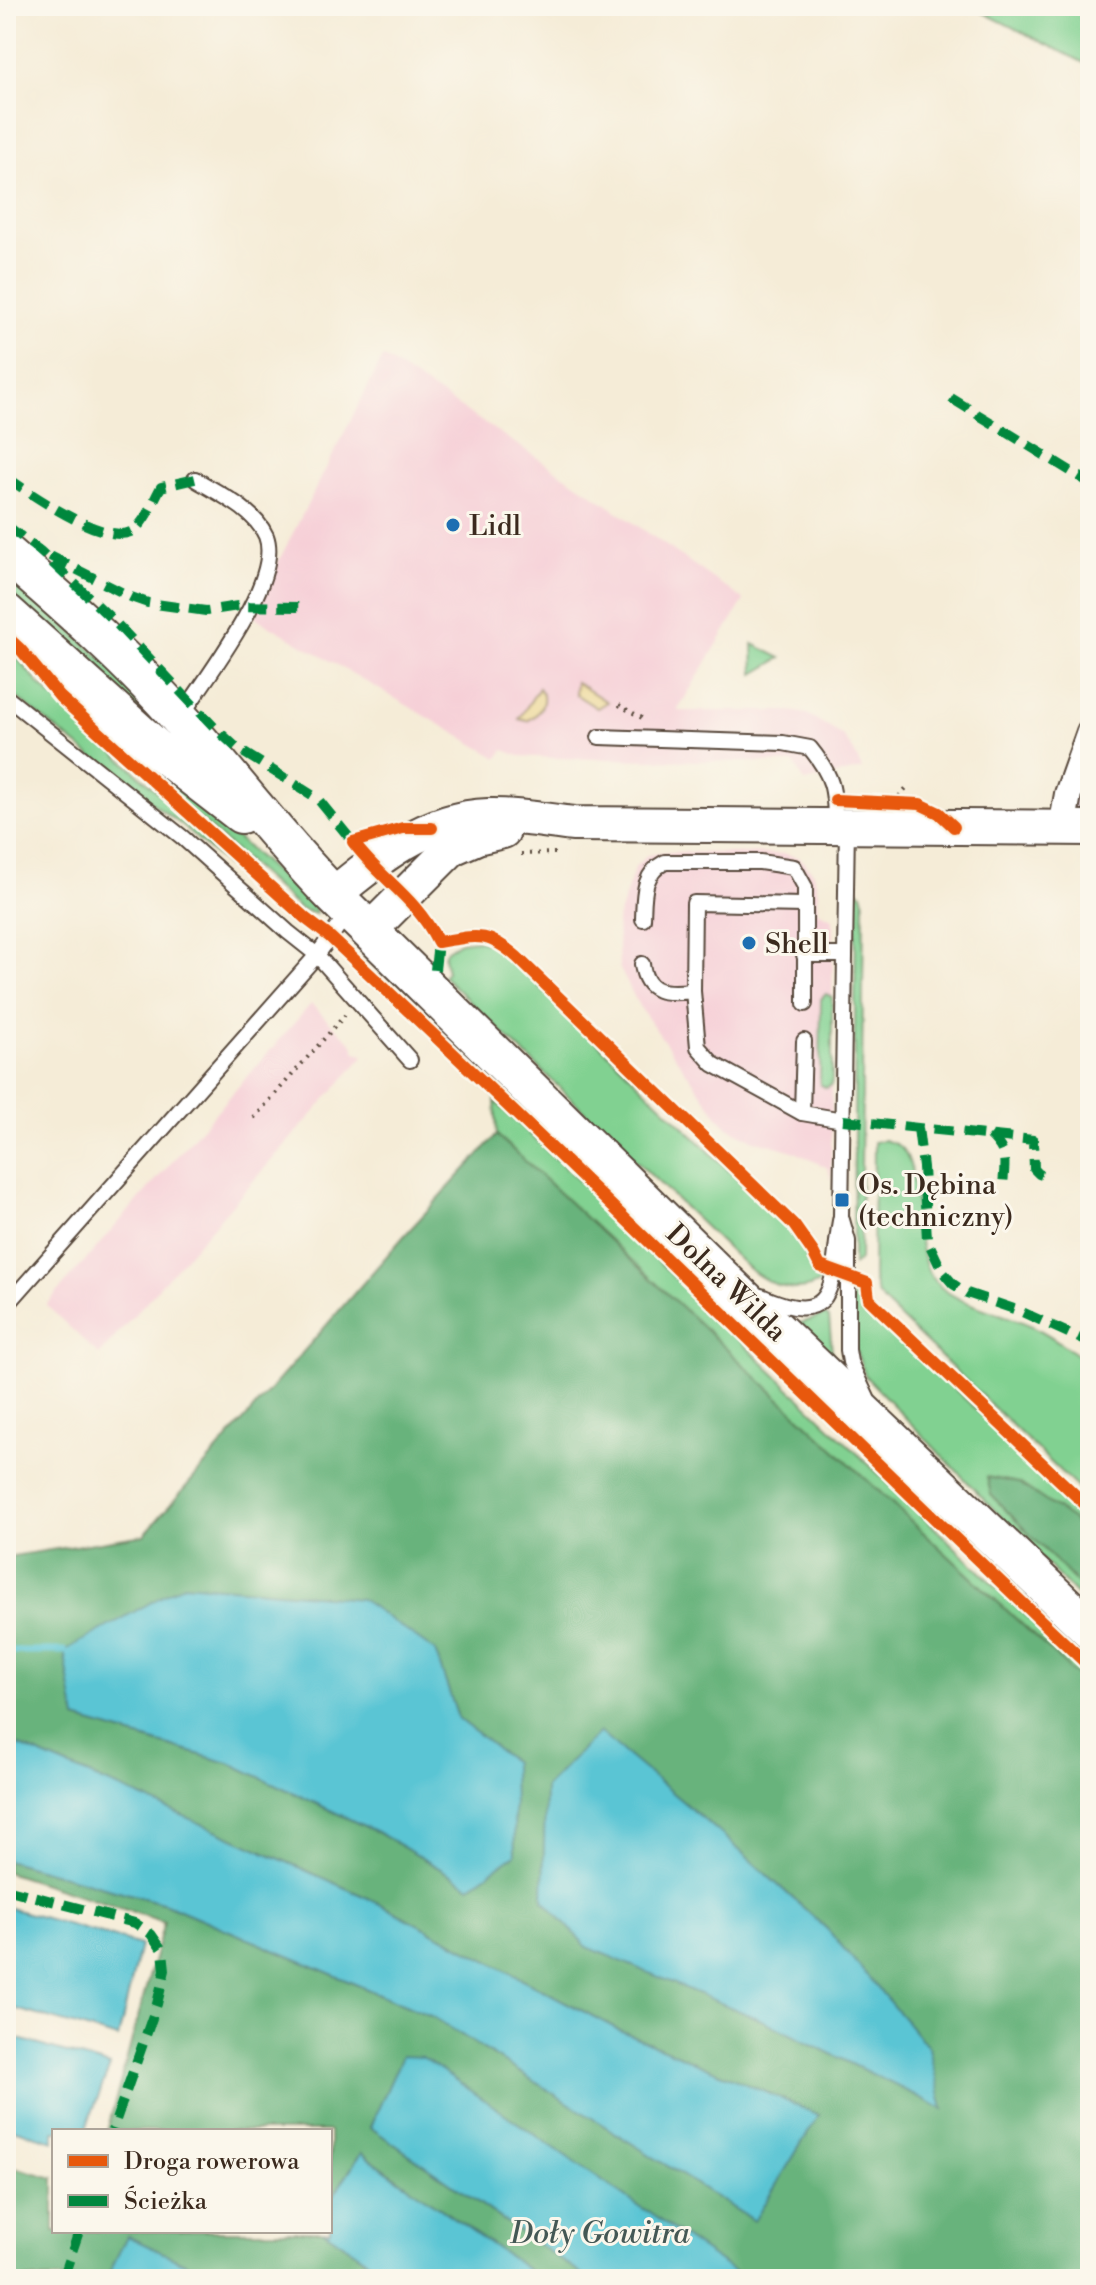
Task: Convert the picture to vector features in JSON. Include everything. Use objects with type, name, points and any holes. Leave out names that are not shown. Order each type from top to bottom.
[{"type":"main road","points":[[6,553],[79,618],[180,718],[288,849]]},
{"type":"main road","points":[[6,613],[157,749],[288,849]]},
{"type":"main road","name":"Dolna Wilda","points":[[288,849],[722,1278],[1090,1629]]},
{"type":"street","points":[[351,913],[371,863],[439,825],[467,818],[491,816],[574,824],[1076,828],[1068,794],[1090,732]]},
{"type":"street","points":[[351,913],[457,846],[477,837],[508,830],[574,824]]},
{"type":"lane","points":[[180,718],[253,606],[269,559],[266,535],[244,508],[195,479]]},
{"type":"lane","points":[[6,697],[182,837],[317,955],[410,1060]]},
{"type":"lane","points":[[599,737],[783,743],[810,748],[828,770],[841,826],[845,955],[841,1216],[831,1290],[822,1301],[798,1307],[779,1304],[722,1278]]},
{"type":"lane","points":[[643,919],[645,882],[657,866],[665,862],[789,865],[797,870],[805,887],[805,1004]]},
{"type":"lane","points":[[804,905],[694,903],[693,991],[698,1047],[713,1064],[802,1113],[843,1120]]},
{"type":"lane","points":[[6,1306],[351,913]]},
{"type":"lane","points":[[804,955],[845,955]]},
{"type":"lane","points":[[642,964],[645,979],[658,991],[693,991]]},
{"type":"lane","points":[[802,1113],[804,1041]]},
{"type":"lane","points":[[841,1216],[848,1241],[847,1334],[850,1362],[879,1428]]},
{"type":"path","points":[[890,802],[908,786]]},
{"type":"path","points":[[890,802],[911,802]]},
{"type":"path","points":[[254,1118],[358,1001]]},
{"type":"shaded area","points":[[383,357],[585,489],[744,600],[677,711],[791,711],[807,714],[843,736],[862,769],[805,782],[794,763],[554,758],[519,756],[504,750],[498,758],[251,615]]},
{"type":"shaded area","points":[[1090,732],[1090,828],[1062,828]]},
{"type":"shaded area","points":[[671,852],[786,854],[800,858],[814,873],[818,893],[817,911],[833,918],[831,1180],[828,1168],[793,1151],[751,1139],[720,1119],[639,1006],[619,967],[617,921],[635,867],[647,855]]},
{"type":"shaded area","points":[[311,1004],[353,1044],[355,1051],[364,1056],[99,1355],[46,1305]]},
{"type":"green space","points":[[970,6],[1090,6],[1090,66]]},
{"type":"green space","points":[[6,571],[124,679],[190,760],[6,594]]},
{"type":"green space","points":[[6,644],[40,685],[308,928],[293,925],[183,826],[6,689]]},
{"type":"green space","points":[[753,644],[781,658],[754,674]]},
{"type":"green space","points":[[27,648],[315,908],[316,914],[300,909],[61,695]]},
{"type":"green space","points":[[856,889],[862,893],[864,900],[860,1260],[853,1265]]},
{"type":"green space","points":[[476,940],[490,943],[508,956],[789,1229],[804,1251],[814,1276],[822,1281],[803,1289],[793,1289],[765,1280],[748,1268],[443,976],[447,972],[446,951],[460,942]]},
{"type":"green space","points":[[826,994],[832,997],[832,1080],[826,1088],[820,1084],[821,999]]},
{"type":"green space","points":[[495,1101],[1090,1677],[1090,1688],[497,1135]]},
{"type":"green space","points":[[497,1135],[1090,1688],[1090,2279],[745,2279],[421,2057],[370,2127],[588,2279],[541,2279],[361,2153],[332,2198],[332,2129],[108,2129],[164,1922],[6,1872],[6,1860],[166,1904],[433,2017],[753,2220],[819,2115],[619,2030],[370,1899],[6,1740],[6,1557],[144,1535],[404,1236]],"holes":[[[435,1651],[458,1718],[513,1762],[470,1886],[377,1832],[232,1764],[76,1719]],[[599,1733],[718,1831],[828,1930],[942,2108],[768,2023]]]},
{"type":"green space","points":[[884,1140],[898,1146],[907,1157],[912,1171],[925,1262],[939,1286],[964,1301],[1034,1327],[1090,1365],[1090,1500],[877,1294],[873,1278],[874,1142]]},
{"type":"green space","points":[[600,1180],[1090,1647],[1090,1659],[688,1276],[597,1183]]},
{"type":"green space","points":[[852,1291],[1090,1518],[1090,1609],[866,1377],[852,1341]]},
{"type":"green space","points":[[825,1315],[829,1318],[830,1353],[798,1324]]},
{"type":"green space","points":[[987,1477],[1019,1483],[1073,1520],[1090,1555],[1090,1596],[991,1495]]},
{"type":"green space","points":[[6,2165],[52,2177],[52,2233],[327,2233],[393,2279],[228,2279],[128,2237],[106,2279],[6,2279]]},
{"type":"sand","points":[[576,682],[607,702],[597,708],[575,694]]},
{"type":"sand","points":[[539,688],[543,702],[539,711],[527,721],[519,719]]},
{"type":"water","points":[[184,1584],[361,1599],[435,1651],[458,1718],[513,1762],[515,1855],[470,1886],[377,1832],[232,1764],[76,1719],[64,1651]]},
{"type":"water","points":[[599,1732],[718,1831],[828,1930],[929,2048],[943,2109],[768,2023],[587,1947],[543,1900],[545,1787]]},
{"type":"water","points":[[6,1740],[370,1899],[619,2030],[819,2115],[754,2221],[433,2017],[166,1904],[6,1860]]},
{"type":"water","points":[[6,1907],[140,1945],[118,2038],[6,2006]]},
{"type":"water","points":[[6,2035],[110,2066],[86,2129],[52,2129],[52,2140],[6,2127]]},
{"type":"water","name":"Doły Gowitra","points":[[402,2056],[422,2057],[745,2279],[588,2279],[370,2127]]},
{"type":"water","name":"Doły Gowitra","points":[[361,2153],[541,2279],[394,2279],[327,2233],[332,2233],[332,2198]]},
{"type":"water","points":[[127,2236],[191,2266],[228,2279],[106,2279]]},
{"type":"waterway","points":[[6,1651],[64,1651]]},
{"type":"marked path","points":[[951,398],[1090,483]]},
{"type":"marked path","points":[[6,477],[70,517],[107,532],[122,534],[138,526],[161,487],[195,479]]},
{"type":"marked path","points":[[6,525],[40,551],[114,621],[238,749],[317,798],[357,847]]},
{"type":"marked path","points":[[50,556],[148,603],[206,611],[238,606],[302,607]]},
{"type":"marked path","points":[[435,970],[438,942]]},
{"type":"marked path","points":[[843,1120],[1033,1140],[1034,1169],[1051,1178]]},
{"type":"marked path","points":[[918,1128],[927,1239],[942,1271],[953,1284],[967,1293],[1020,1311],[1090,1343]]},
{"type":"marked path","points":[[990,1135],[1004,1158],[1003,1185]]},
{"type":"marked path","points":[[6,1889],[135,1923],[151,1934],[163,1951],[165,1970],[157,2004],[113,2129]]},
{"type":"marked path","points":[[63,2279],[78,2233]]},
{"type":"cycle path","points":[[6,636],[60,697],[305,918],[330,937],[426,1027],[1090,1667]]},
{"type":"cycle path","points":[[835,800],[920,804],[939,813],[954,827]]},
{"type":"cycle path","points":[[432,828],[403,828],[353,842],[409,900],[438,942],[480,937],[497,942],[517,957],[794,1225],[820,1266],[867,1283],[869,1299],[1090,1509]]},
{"type":"place","name":"Lidl","points":[[453,525]]},
{"type":"place","name":"Shell","points":[[749,943]]},
{"type":"place","name":"Os. Dębina (techniczny)","points":[[842,1200]]}]
